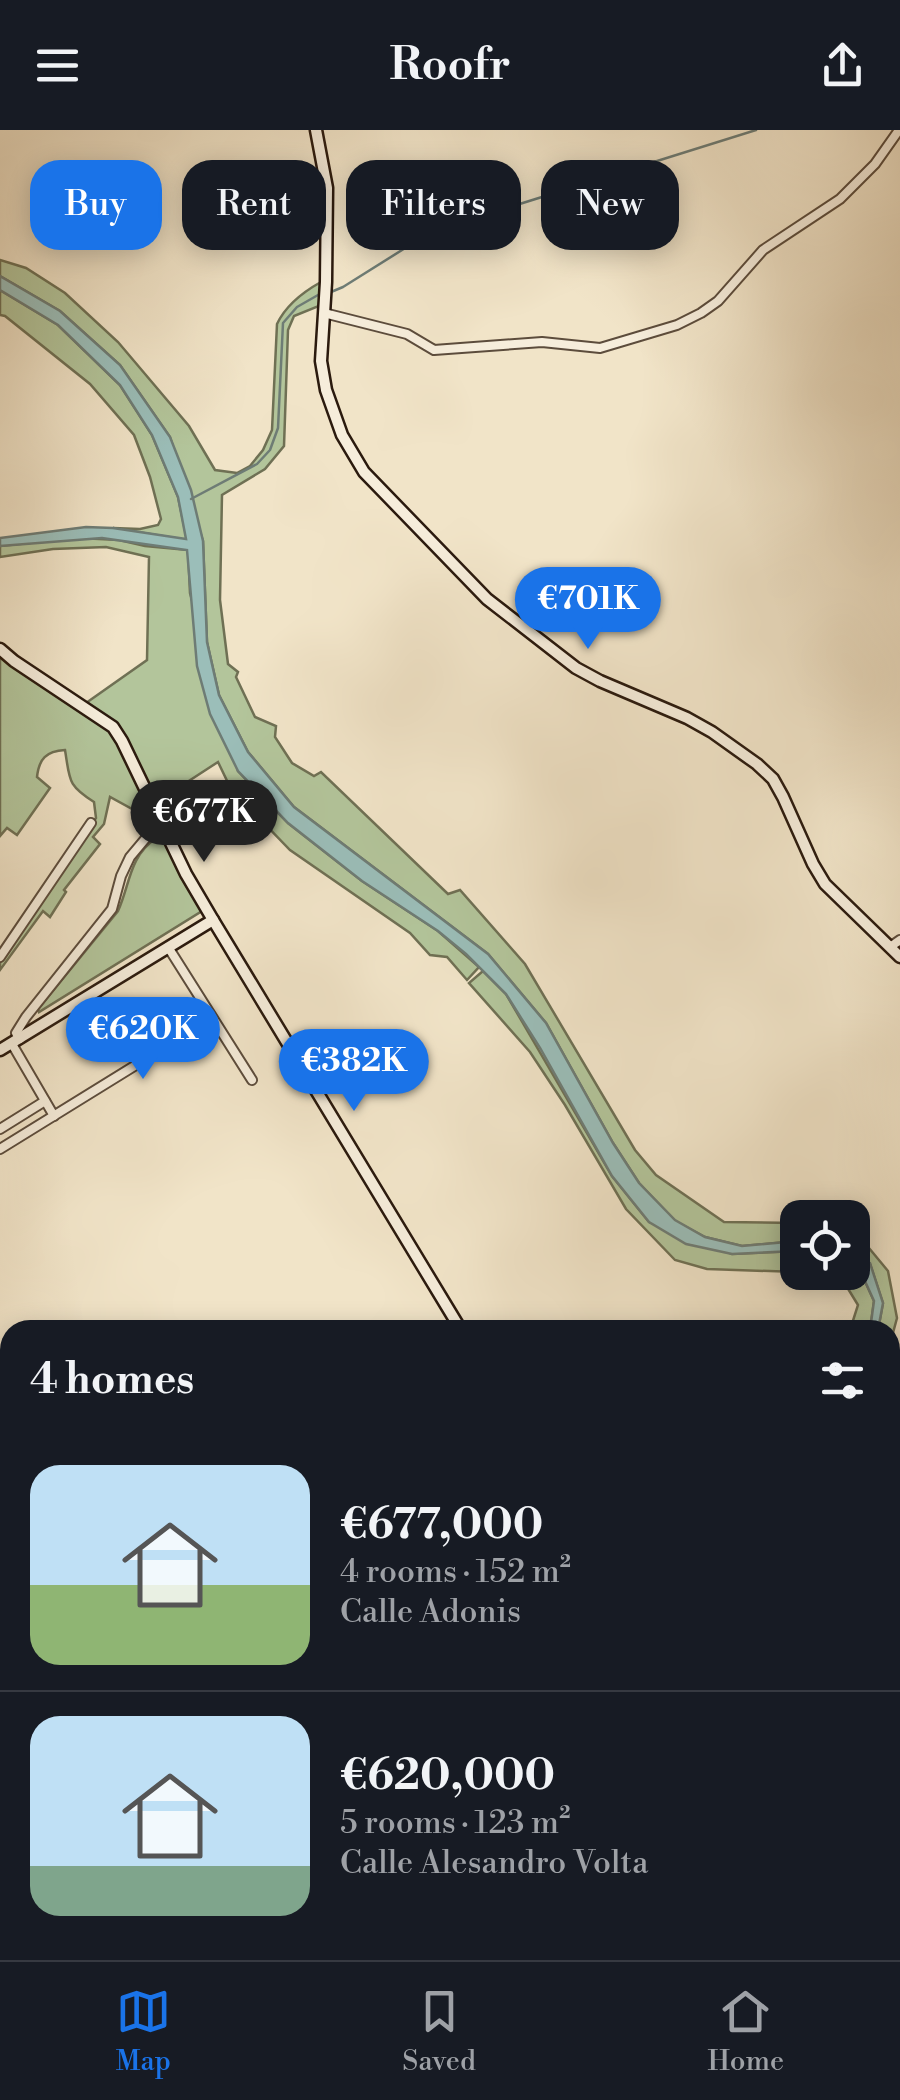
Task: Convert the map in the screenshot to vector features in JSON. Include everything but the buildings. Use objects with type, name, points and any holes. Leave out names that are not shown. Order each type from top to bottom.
[{"type":"street","points":[[316,130],[326,188],[321,361],[326,390],[342,435],[364,472],[486,599],[576,668],[686,718],[757,764],[783,797],[825,884],[895,943],[900,957]]},
{"type":"street","points":[[324,314],[407,334],[434,350],[542,342],[600,348],[677,324],[718,301],[763,250],[840,199],[875,164],[899,130]]},
{"type":"street","points":[[0,649],[113,727],[186,874],[454,1320]]},
{"type":"street","points":[[0,957],[91,822]]},
{"type":"street","points":[[54,1116],[16,1042],[16,1033],[112,909],[130,857],[152,832],[164,826]]},
{"type":"street","points":[[0,1050],[213,920]]},
{"type":"street","points":[[168,947],[252,1080]]},
{"type":"street","points":[[0,1149],[212,1018]]},
{"type":"street","points":[[0,1129],[45,1101]]},
{"type":"green space","points":[[0,260],[26,268],[65,293],[118,342],[189,426],[215,470],[237,473],[250,466],[272,430],[277,324],[296,300],[321,282],[319,306],[294,316],[288,330],[284,446],[265,469],[222,495],[220,600],[228,664],[238,672],[236,677],[255,717],[276,726],[275,737],[292,763],[314,776],[321,772],[448,894],[460,890],[525,964],[635,1150],[656,1175],[724,1222],[780,1223],[780,1243],[742,1246],[705,1237],[675,1221],[639,1183],[546,1023],[488,954],[294,807],[248,752],[219,695],[207,642],[203,541],[170,437],[120,365],[60,311],[0,276]]},
{"type":"green space","points":[[0,290],[58,325],[120,385],[152,435],[178,497],[187,540],[113,528],[140,529],[158,525],[161,519],[134,435],[90,384],[0,315]]},
{"type":"green space","points":[[79,538],[188,550],[190,593],[238,771],[288,823],[362,881],[438,931],[479,967],[467,980],[447,957],[430,955],[410,933],[290,850],[231,789],[218,762],[158,801],[120,729],[86,703],[147,660],[149,557],[106,547],[0,557],[0,546]]},
{"type":"green space","points":[[0,654],[110,728],[155,818],[154,821],[110,797],[104,824],[93,837],[100,844],[64,890],[50,917],[43,911],[0,970],[0,961],[96,818],[94,802],[71,781],[65,750],[58,751],[45,757],[38,771],[37,777],[50,788],[17,835],[7,828],[0,836]]},
{"type":"green space","points":[[155,839],[164,840],[202,911],[39,1012],[118,911],[135,863]]},
{"type":"green space","points":[[483,971],[506,994],[612,1176],[649,1222],[732,1254],[780,1252],[780,1271],[707,1269],[675,1260],[626,1209],[530,1052],[469,983]]},
{"type":"green space","points":[[870,1249],[888,1271],[896,1320],[880,1320],[883,1303],[870,1264]]},
{"type":"green space","points":[[849,1290],[869,1290],[874,1301],[871,1320],[853,1320],[858,1305]]},
{"type":"water","points":[[0,276],[60,311],[120,365],[170,437],[191,490],[203,541],[207,642],[219,695],[248,752],[294,807],[488,954],[546,1023],[639,1183],[675,1220],[705,1237],[742,1246],[780,1243],[780,1252],[732,1254],[686,1244],[649,1222],[612,1176],[506,994],[438,931],[362,881],[288,823],[238,771],[210,714],[197,666],[187,550],[102,538],[0,546],[0,538],[86,527],[186,539],[178,497],[152,435],[120,385],[58,325],[0,290]]},
{"type":"water","points":[[870,1263],[883,1303],[880,1320],[871,1320],[874,1301],[869,1290]]},
{"type":"waterway","points":[[331,292],[410,245],[459,223],[756,130]]},
{"type":"waterway","points":[[191,499],[257,464],[270,450],[278,428],[283,323],[297,307],[318,295]]}]
